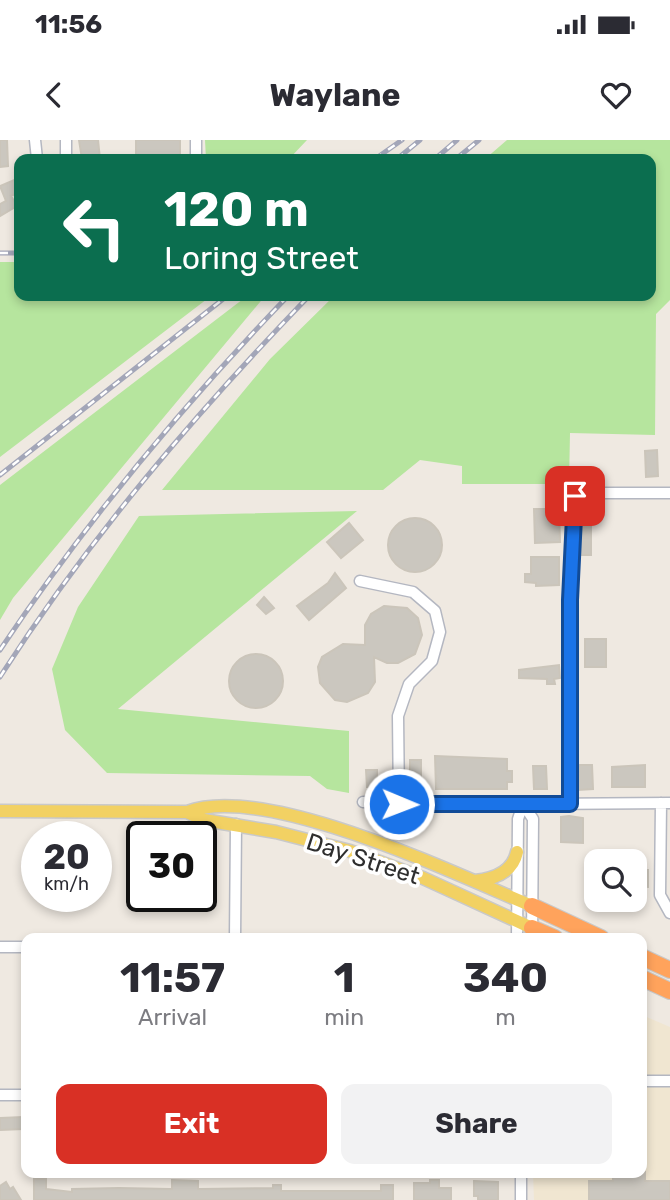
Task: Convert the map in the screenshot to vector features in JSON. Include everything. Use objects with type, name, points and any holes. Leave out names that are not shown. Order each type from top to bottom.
[{"type":"highway","points":[[525,903],[590,933]]},
{"type":"highway","points":[[648,960],[670,970]]},
{"type":"highway","points":[[647,980],[670,991]]},
{"type":"main road","name":"Day Street","points":[[0,811],[187,811],[204,805],[237,807],[312,822],[405,852],[525,903]]},
{"type":"main road","name":"Day Street","points":[[187,811],[204,820],[236,824],[350,851],[423,878],[527,929]]},
{"type":"main road","points":[[471,880],[478,881],[506,871],[515,863],[517,852]]},
{"type":"street","points":[[570,804],[570,600],[575,496],[582,493],[670,493]]},
{"type":"street","points":[[360,581],[413,592],[435,611],[440,632],[432,661],[410,684],[398,716],[399,804]]},
{"type":"street","points":[[363,802],[665,803],[660,895],[670,913]]},
{"type":"street","points":[[523,804],[518,819],[517,852],[527,929]]},
{"type":"street","points":[[523,804],[533,819],[525,903],[527,929]]},
{"type":"street","points":[[235,933],[236,824]]},
{"type":"street","points":[[0,947],[21,947]]},
{"type":"street","points":[[647,1081],[670,1081]]},
{"type":"street","points":[[0,1095],[21,1095]]},
{"type":"street","points":[[521,1178],[521,1200]]},
{"type":"shaded area","points":[[647,1017],[670,1027],[670,1200],[534,1200],[533,1178],[647,1178]]},
{"type":"green space","points":[[205,140],[307,140],[294,154],[206,154]]},
{"type":"green space","points":[[507,140],[670,140],[670,300],[656,314],[655,435],[570,433],[569,484],[462,484],[462,466],[420,460],[383,490],[162,490],[270,359],[329,301],[656,301],[656,154],[491,154]]},
{"type":"green space","points":[[0,262],[14,262],[14,301],[204,301],[0,457]]},
{"type":"green space","points":[[240,301],[261,301],[13,598],[0,620],[0,485]]},
{"type":"green space","points":[[357,511],[118,709],[349,731],[349,793],[327,789],[310,776],[107,773],[65,730],[52,669],[78,607],[139,516]]},
{"type":"building","points":[[0,140],[7,140],[8,166],[0,167]]},
{"type":"building","points":[[79,140],[98,140],[99,154],[81,154]]},
{"type":"building","points":[[136,140],[180,140],[180,154],[136,154]]},
{"type":"building","points":[[14,180],[14,194],[11,196],[14,208],[0,216],[0,204],[6,201],[0,186]]},
{"type":"building","points":[[657,450],[658,476],[646,477],[645,451]]},
{"type":"building","points":[[534,509],[559,509],[560,542],[535,543]]},
{"type":"building","points":[[415,518],[434,526],[442,545],[434,564],[415,572],[396,564],[388,545],[396,526]]},
{"type":"building","points":[[581,519],[591,519],[591,555],[580,555]]},
{"type":"building","points":[[349,523],[363,540],[341,558],[327,542]]},
{"type":"building","points":[[531,557],[559,557],[559,585],[536,586],[536,583],[525,582],[525,574],[531,574]]},
{"type":"building","points":[[335,573],[346,588],[309,620],[297,606],[328,583]]},
{"type":"building","points":[[264,597],[274,608],[266,614],[257,605]]},
{"type":"building","points":[[384,606],[407,608],[418,618],[422,635],[415,654],[398,663],[387,663],[374,657],[375,682],[368,693],[347,702],[335,700],[320,683],[318,667],[322,657],[343,644],[365,645],[365,625],[371,614]]},
{"type":"building","points":[[585,639],[606,639],[606,667],[585,667]]},
{"type":"building","points":[[261,654],[271,658],[279,666],[283,681],[279,696],[271,704],[251,708],[241,704],[233,696],[229,676],[233,666],[241,658]]},
{"type":"building","points":[[559,665],[560,678],[554,679],[555,684],[547,684],[547,679],[519,678],[519,670]]},
{"type":"building","points":[[435,756],[507,759],[507,771],[512,771],[512,782],[507,782],[507,789],[436,789]]},
{"type":"building","points":[[410,760],[421,760],[421,789],[410,789]]},
{"type":"building","points":[[579,765],[592,765],[593,789],[578,790]]},
{"type":"building","points":[[645,765],[645,787],[612,787],[612,767]]},
{"type":"building","points":[[533,766],[546,766],[547,789],[534,789]]},
{"type":"building","points":[[366,770],[377,770],[377,787],[367,787]]},
{"type":"building","points":[[561,817],[583,818],[583,843],[561,842]]},
{"type":"building","points":[[21,1117],[21,1129],[0,1130],[0,1118]]},
{"type":"building","points":[[613,1178],[645,1178],[645,1181],[670,1181],[670,1200],[589,1200],[589,1181],[613,1181]]},
{"type":"building","points":[[34,1179],[46,1179],[46,1189],[72,1192],[72,1189],[172,1189],[172,1180],[198,1181],[198,1189],[273,1188],[273,1185],[281,1185],[281,1191],[381,1191],[381,1185],[393,1185],[393,1200],[34,1200]]},
{"type":"building","points":[[430,1180],[439,1180],[439,1188],[451,1188],[451,1200],[414,1200],[414,1183],[430,1183]]},
{"type":"building","points":[[474,1181],[498,1182],[498,1200],[478,1200],[478,1196],[474,1196]]},
{"type":"building","points":[[6,1182],[10,1189],[13,1187],[21,1200],[0,1200],[0,1186]]},
{"type":"railway","points":[[382,154],[402,140]]},
{"type":"railway","points":[[403,154],[420,140]]},
{"type":"railway","points":[[441,154],[457,140]]},
{"type":"railway","points":[[462,154],[479,140]]},
{"type":"railway","points":[[0,253],[14,253]]},
{"type":"railway","points":[[0,475],[221,301]]},
{"type":"railway","points":[[0,650],[66,557],[136,467],[210,380],[283,301]]},
{"type":"railway","points":[[0,677],[70,575],[145,479],[225,386],[304,301]]},
{"type":"route","points":[[399,804],[570,804],[570,600],[575,496]]}]
